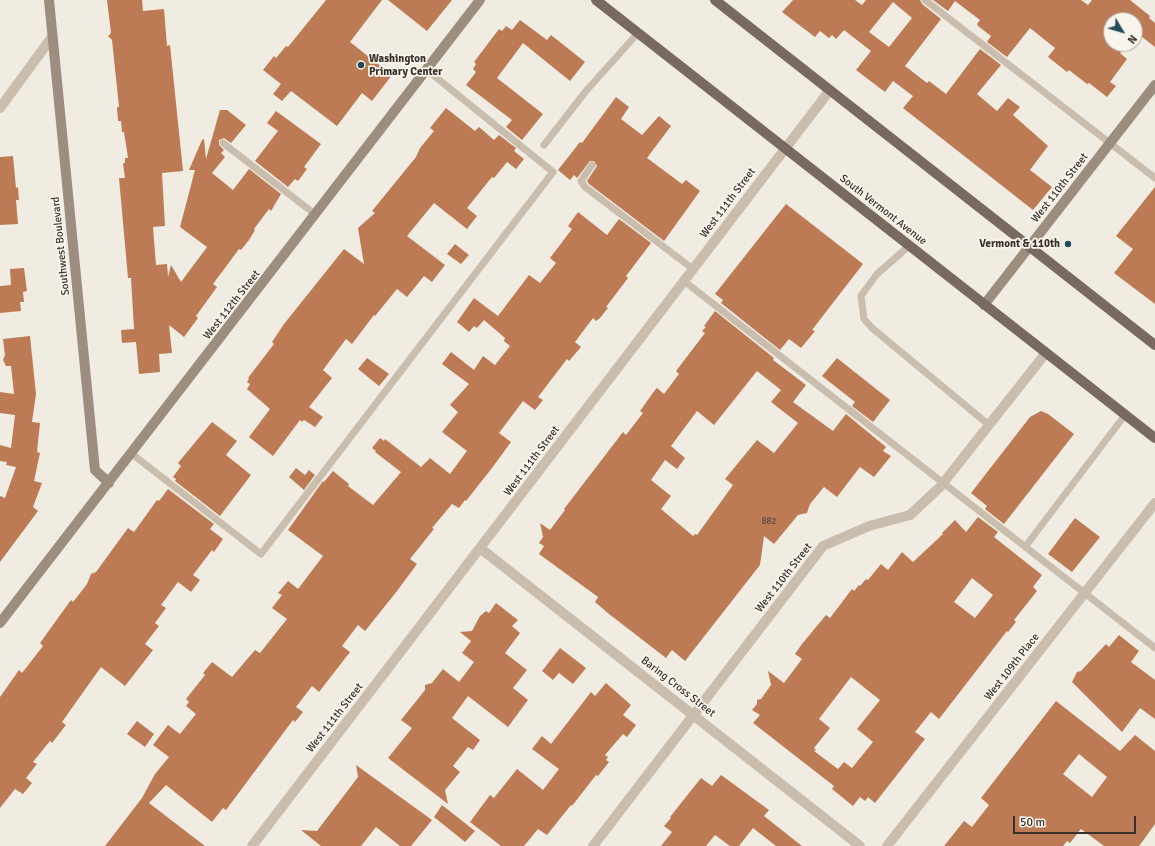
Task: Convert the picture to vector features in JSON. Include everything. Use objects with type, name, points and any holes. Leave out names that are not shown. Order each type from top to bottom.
[{"type":"main road","name":"South Vermont Avenue","points":[[596,0],[1045,354],[1155,438]]},
{"type":"main road","points":[[715,0],[1155,345]]},
{"type":"street","name":"Southwest Boulevard","points":[[49,0],[95,470],[109,483]]},
{"type":"street","name":"West 112th Street","points":[[0,623],[132,454],[480,0]]},
{"type":"street","points":[[0,108],[52,37]]},
{"type":"street","name":"West 110th Street","points":[[984,305],[1155,85]]},
{"type":"street","name":"West 111th Street","points":[[252,846],[830,90]]},
{"type":"street","name":"West 110th Street","points":[[593,846],[823,546],[869,526],[910,515],[944,483],[1045,354]]},
{"type":"street","name":"West 109th Place","points":[[887,846],[1155,503]]},
{"type":"street","name":"Baring Cross Street","points":[[480,548],[694,714],[860,846]]},
{"type":"lane","points":[[924,0],[1155,178]]},
{"type":"lane","points":[[544,145],[586,91],[638,33]]},
{"type":"lane","points":[[132,454],[261,554],[553,172],[427,70]]},
{"type":"lane","points":[[224,143],[316,215]]},
{"type":"lane","points":[[592,165],[581,181],[585,187],[693,269]]},
{"type":"lane","points":[[909,246],[876,274],[861,296],[864,319],[877,332],[990,425]]},
{"type":"lane","points":[[684,281],[1155,648]]},
{"type":"lane","points":[[1025,547],[1125,415]]},
{"type":"building","points":[[107,0],[142,0],[143,11],[164,9],[167,46],[170,45],[183,171],[162,173],[165,226],[153,227],[156,265],[167,264],[168,277],[171,265],[181,282],[207,247],[180,227],[195,170],[189,170],[202,140],[204,139],[206,159],[220,110],[227,110],[246,125],[231,143],[224,138],[219,140],[219,145],[224,150],[221,153],[225,157],[212,173],[233,190],[249,169],[281,194],[271,211],[269,209],[254,229],[255,230],[249,240],[241,250],[239,249],[213,284],[217,287],[196,316],[198,318],[184,337],[169,325],[172,353],[159,354],[160,372],[139,374],[136,342],[122,343],[121,330],[134,329],[131,278],[128,278],[119,178],[125,178],[123,163],[125,163],[125,158],[128,158],[124,132],[122,132],[121,121],[118,121],[117,107],[119,107],[112,40],[108,36],[111,33]]},
{"type":"building","points":[[326,0],[382,0],[350,42],[392,75],[372,101],[362,93],[337,126],[291,91],[282,101],[273,94],[281,84],[263,70],[274,56],[276,58],[286,46],[288,47]]},
{"type":"building","points":[[388,0],[452,0],[427,31]]},
{"type":"building","points":[[793,0],[855,0],[862,5],[866,0],[920,0],[922,4],[941,19],[905,66],[927,83],[929,81],[946,94],[980,49],[1001,65],[977,94],[997,111],[1008,98],[1020,107],[1013,115],[1048,146],[1030,170],[1052,187],[1033,210],[903,108],[913,96],[893,81],[885,92],[856,70],[871,51],[844,30],[836,39],[832,35],[829,38],[820,31],[815,37],[782,12]],"holes":[[[893,2],[912,18],[889,47],[869,32]]]},
{"type":"building","points":[[933,0],[1081,0],[1088,5],[1092,0],[1130,0],[1150,16],[1149,18],[1155,23],[1155,47],[1143,38],[1143,12],[1103,12],[1103,52],[1121,52],[1120,53],[1127,59],[1110,82],[1116,86],[1107,97],[1069,70],[1067,72],[1048,57],[1055,48],[1030,28],[1007,57],[987,42],[991,36],[978,26],[977,24],[980,20],[955,1],[948,11]]},
{"type":"building","points":[[520,20],[547,40],[551,35],[585,62],[570,81],[523,43],[497,78],[543,114],[522,140],[506,127],[512,120],[466,85],[476,72],[473,69],[476,64],[474,62],[499,29],[502,31],[506,26],[512,30]]},
{"type":"building","points":[[616,97],[629,107],[621,119],[642,135],[659,116],[671,126],[647,158],[682,184],[686,180],[700,191],[664,241],[589,184],[587,181],[597,166],[594,161],[590,161],[577,178],[574,175],[570,180],[558,170],[580,142],[582,143]]},
{"type":"building","points":[[446,108],[475,131],[479,127],[494,140],[499,135],[516,148],[514,151],[524,159],[516,169],[507,162],[494,178],[492,177],[467,208],[477,216],[467,229],[434,203],[407,236],[445,265],[432,282],[424,276],[407,297],[397,289],[375,316],[374,315],[352,344],[346,339],[323,370],[332,378],[309,407],[323,417],[315,427],[304,420],[302,422],[300,420],[273,456],[249,437],[270,409],[247,389],[250,384],[247,382],[249,379],[248,378],[274,344],[272,342],[284,324],[344,249],[364,264],[358,228],[375,213],[372,211],[416,157],[420,148],[434,131],[430,128]]},
{"type":"building","points":[[276,111],[321,144],[304,167],[307,169],[298,181],[295,179],[288,187],[255,161],[278,131],[267,123]]},
{"type":"building","points":[[13,156],[16,188],[18,187],[19,200],[16,200],[18,224],[0,225],[0,157]]},
{"type":"building","points":[[1155,187],[1155,304],[1114,273],[1133,249],[1116,236]]},
{"type":"building","points":[[786,204],[863,264],[812,330],[815,331],[801,348],[789,339],[780,350],[721,303],[723,300],[715,294]]},
{"type":"building","points":[[578,212],[607,235],[619,219],[651,243],[626,276],[628,278],[606,307],[608,308],[596,321],[593,318],[575,342],[581,347],[569,361],[567,359],[538,397],[543,400],[535,410],[523,401],[499,433],[511,442],[466,501],[465,500],[459,508],[452,504],[432,528],[434,529],[410,559],[417,564],[365,631],[358,625],[342,646],[350,652],[319,692],[312,686],[296,707],[303,712],[295,722],[293,720],[226,810],[223,808],[212,822],[166,785],[149,803],[205,846],[105,846],[142,798],[155,774],[169,757],[153,745],[168,725],[180,734],[196,714],[186,706],[189,702],[186,699],[205,675],[203,673],[212,662],[232,677],[255,650],[260,653],[287,619],[272,608],[282,595],[278,593],[288,581],[298,589],[323,556],[288,530],[323,481],[324,482],[333,471],[349,484],[348,486],[373,505],[401,472],[372,448],[380,438],[384,441],[385,439],[421,467],[430,458],[450,474],[467,451],[442,432],[458,412],[450,405],[469,384],[442,364],[451,352],[474,370],[483,356],[495,365],[510,346],[504,341],[505,338],[484,320],[477,328],[474,326],[469,332],[457,322],[474,298],[498,316],[529,275],[540,283],[556,263],[550,258],[572,229],[568,226]]},
{"type":"building","points":[[455,244],[469,255],[461,264],[447,254]]},
{"type":"building","points":[[24,268],[27,291],[23,292],[24,302],[20,302],[21,311],[0,313],[0,286],[11,285],[10,269]]},
{"type":"building","points":[[715,311],[774,358],[773,360],[806,385],[793,402],[833,431],[846,414],[886,447],[883,451],[891,456],[874,477],[860,467],[837,497],[824,487],[810,504],[807,513],[798,515],[774,544],[764,536],[760,565],[685,661],[672,650],[666,658],[595,602],[598,597],[539,554],[544,546],[539,543],[543,537],[540,523],[550,530],[565,510],[564,509],[623,432],[626,435],[643,413],[640,411],[655,390],[657,388],[664,394],[679,374],[676,371],[705,333],[702,331],[706,327],[704,326]],"holes":[[[757,371],[781,390],[771,402],[798,423],[774,453],[757,440],[725,479],[733,485],[697,535],[695,534],[693,536],[661,509],[671,496],[651,480],[665,460],[677,469],[685,458],[671,446],[697,411],[714,425]]]},
{"type":"building","points":[[30,336],[36,394],[32,422],[40,423],[37,452],[40,453],[34,481],[42,483],[33,507],[38,511],[0,562],[0,496],[5,498],[16,467],[6,465],[7,462],[0,461],[0,445],[11,448],[15,415],[0,413],[0,392],[14,394],[11,366],[6,366],[3,360],[5,355],[3,339]]},
{"type":"building","points":[[367,358],[389,374],[379,386],[358,369]]},
{"type":"building","points":[[837,358],[890,400],[873,422],[852,406],[855,402],[822,376]]},
{"type":"building","points":[[1041,411],[1048,414],[1074,434],[1004,524],[985,509],[987,506],[971,493],[1030,417]]},
{"type":"building","points":[[212,422],[237,441],[226,455],[251,475],[220,516],[175,481],[176,479],[173,477],[181,466],[178,463]]},
{"type":"building","points":[[296,468],[305,475],[309,470],[315,475],[304,490],[289,477]]},
{"type":"building","points":[[168,489],[214,524],[210,529],[223,539],[214,552],[212,550],[193,575],[200,580],[191,592],[178,582],[161,605],[166,608],[155,623],[159,626],[145,644],[153,650],[125,686],[101,667],[62,722],[66,725],[52,743],[50,741],[33,762],[37,764],[26,778],[32,783],[23,794],[15,789],[0,808],[0,697],[19,670],[22,673],[43,646],[40,643],[63,611],[71,600],[73,602],[87,584],[91,574],[96,572],[128,528],[134,532],[157,500],[159,501]]},
{"type":"building","points":[[978,517],[998,532],[994,537],[1042,575],[1033,587],[1037,591],[1014,620],[1016,622],[1008,632],[1007,631],[939,719],[931,712],[915,732],[925,739],[875,803],[868,797],[865,801],[860,797],[853,806],[832,789],[834,786],[753,723],[760,715],[752,710],[757,704],[757,700],[761,699],[771,685],[768,671],[784,683],[802,659],[795,654],[802,644],[826,615],[830,618],[852,589],[854,591],[866,579],[868,580],[881,564],[888,570],[902,552],[913,562],[943,534],[942,533],[955,520],[966,532]],"holes":[[[972,578],[993,595],[975,618],[954,602]],[[851,677],[880,700],[857,729],[873,742],[852,768],[844,762],[838,769],[814,751],[816,750],[814,748],[830,728],[819,719]]]},
{"type":"building","points":[[1075,518],[1100,537],[1072,572],[1048,554]]},
{"type":"building","points":[[496,603],[518,620],[512,626],[520,633],[505,653],[527,670],[513,688],[528,700],[508,727],[468,696],[452,718],[480,740],[473,750],[468,747],[453,766],[460,772],[445,790],[448,804],[388,758],[412,728],[401,720],[425,690],[425,685],[432,683],[443,669],[459,682],[474,662],[462,653],[471,641],[460,632],[472,631],[480,616],[486,611],[489,613]]},
{"type":"building","points":[[1119,635],[1139,651],[1131,662],[1155,680],[1155,719],[1140,708],[1122,732],[1072,682],[1077,672],[1081,671],[1106,644],[1109,647]]},
{"type":"building","points":[[560,648],[586,668],[573,684],[559,673],[553,680],[542,671]]},
{"type":"building","points":[[606,683],[631,705],[623,715],[636,725],[627,737],[623,734],[605,755],[608,757],[606,760],[609,762],[598,776],[596,775],[547,835],[538,829],[524,846],[501,846],[470,822],[490,795],[494,798],[517,769],[543,790],[559,769],[532,749],[542,736],[551,744],[591,692],[595,696]]},
{"type":"building","points":[[1056,701],[1120,751],[1135,735],[1155,751],[1155,824],[1139,846],[1104,846],[1081,829],[1070,843],[1067,841],[1063,846],[944,846],[964,821],[972,827],[989,805],[981,798]],"holes":[[[1079,754],[1107,777],[1092,797],[1063,774]]]},
{"type":"building","points":[[137,721],[154,734],[145,747],[127,734]]},
{"type":"building","points":[[356,765],[432,820],[411,846],[400,846],[376,827],[361,846],[321,846],[301,830],[317,831],[358,777]]},
{"type":"building","points":[[721,775],[769,810],[764,816],[802,846],[776,846],[753,828],[739,846],[730,846],[715,835],[706,846],[661,846],[672,832],[664,826],[701,778],[712,786]]},
{"type":"building","points":[[442,805],[475,831],[465,842],[434,817]]},
{"type":"place","name":"Washington Primary Center","points":[[361,65]]},
{"type":"place","name":"Vermont & 110th","points":[[1068,244]]}]
